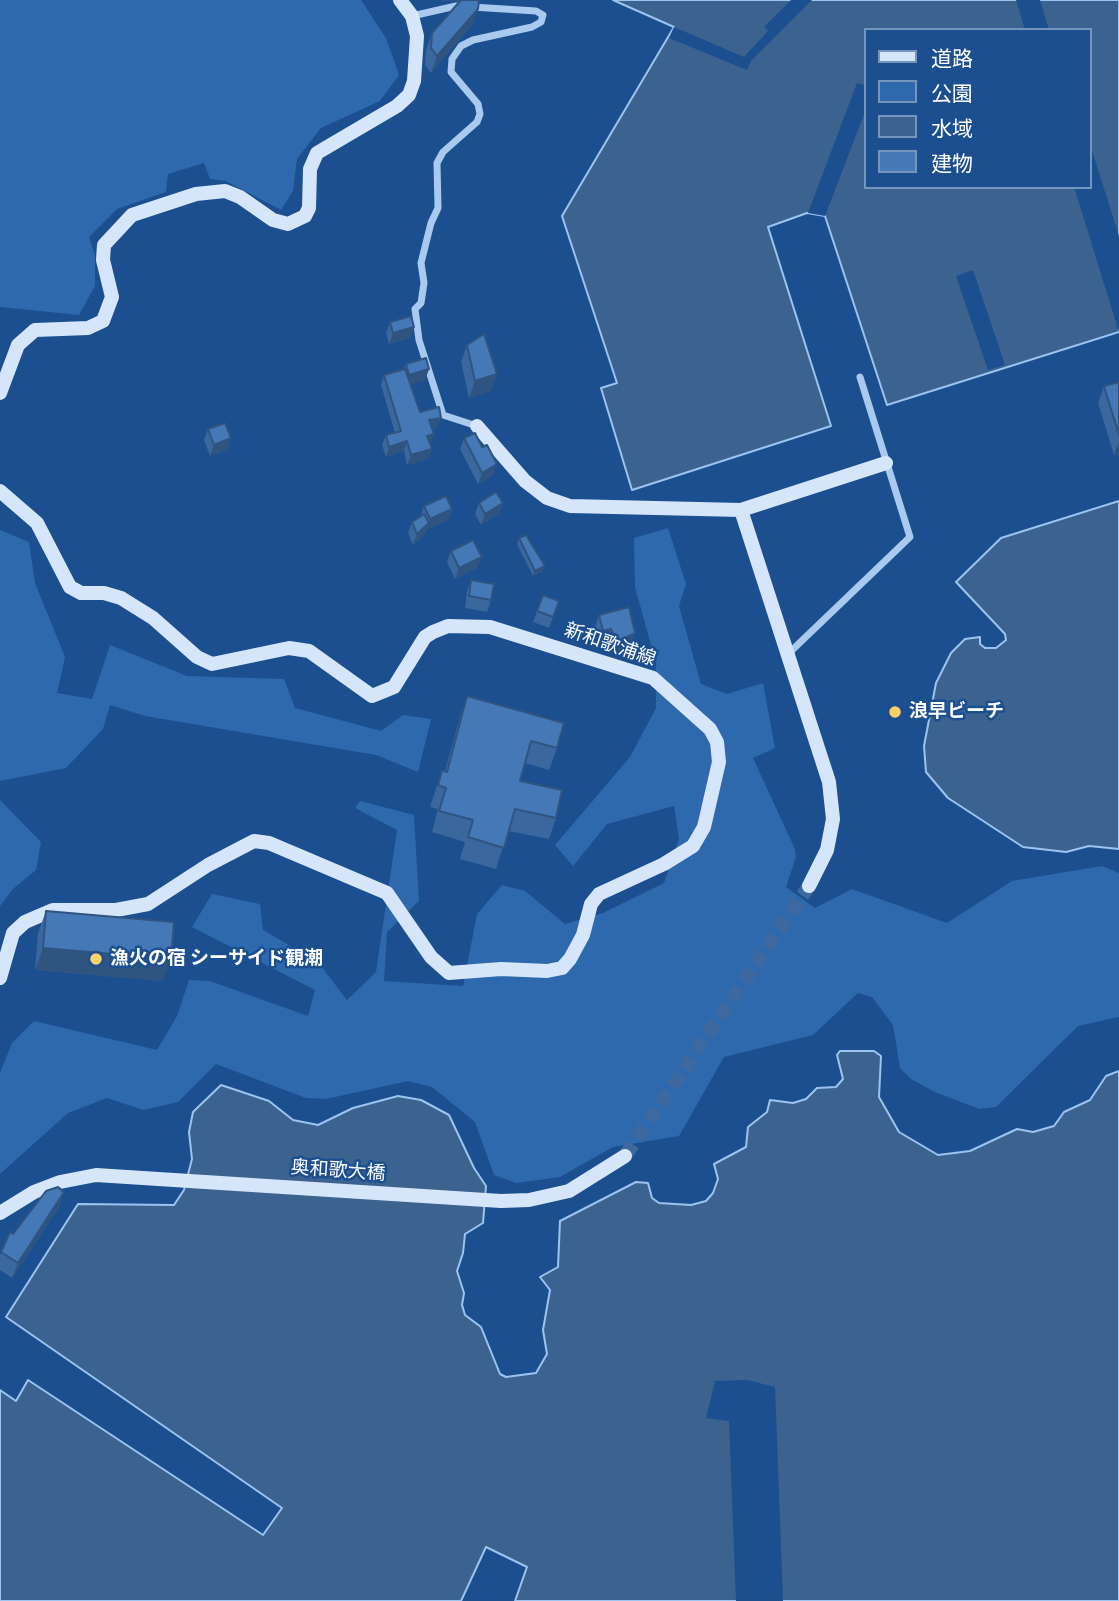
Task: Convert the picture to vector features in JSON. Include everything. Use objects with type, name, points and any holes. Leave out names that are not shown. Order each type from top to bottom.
[{"type":"main road","points":[[0,393],[18,345],[35,330],[88,328],[103,321],[112,297],[103,260],[104,245],[132,215],[196,194],[225,191],[240,197],[273,220],[288,224],[298,222],[309,208],[310,169],[317,153],[397,106],[409,95],[414,81],[416,36],[412,16],[400,0]]},
{"type":"main road","points":[[477,426],[525,481],[547,498],[570,506],[741,510],[886,463]]},
{"type":"main road","name":"新和歌浦線","points":[[0,491],[37,523],[70,587],[81,593],[104,593],[121,598],[153,618],[197,657],[212,664],[289,648],[309,651],[372,696],[394,687],[425,637],[433,632],[448,626],[490,627],[653,678],[710,729],[717,742],[719,762],[704,827],[693,846],[664,864],[599,894],[592,904],[583,935],[562,968],[547,971],[501,969],[449,973],[431,957],[387,893],[269,843],[254,841],[225,855],[148,904],[116,910],[53,910],[25,922],[13,933],[0,978]]},
{"type":"main road","points":[[741,510],[829,782],[833,819],[827,850],[809,886]]},
{"type":"main road","name":"奥和歌大橋","points":[[0,1213],[34,1192],[60,1182],[96,1175],[501,1201],[529,1200],[569,1191],[625,1156]]},
{"type":"street","points":[[412,16],[456,6],[536,11],[542,15],[541,22],[532,27],[461,46],[452,59],[451,72],[478,104],[480,114],[477,122],[443,152],[437,163],[438,208],[431,223],[421,263],[424,283],[421,303],[415,309],[419,340],[443,415],[477,426]]},
{"type":"street","points":[[788,654],[910,537],[860,377]]},
{"type":"green space","points":[[0,0],[361,0],[386,38],[399,75],[380,101],[321,128],[297,159],[293,191],[281,210],[226,181],[210,179],[204,163],[168,174],[166,192],[117,209],[89,237],[95,256],[95,286],[79,315],[0,307]]},
{"type":"green space","points":[[668,528],[686,584],[679,606],[701,684],[727,694],[763,683],[775,748],[753,758],[795,849],[796,857],[786,887],[815,908],[852,889],[947,923],[1012,881],[1102,866],[1119,873],[1119,1017],[1078,1026],[996,1107],[979,1109],[935,1092],[911,1079],[900,1068],[893,1025],[872,997],[858,993],[813,1035],[724,1057],[679,1136],[613,1147],[560,1177],[516,1183],[494,1175],[475,1122],[432,1087],[408,1081],[326,1099],[306,1098],[216,1064],[178,1102],[143,1110],[107,1098],[68,1113],[0,1174],[0,1073],[12,1043],[34,1021],[157,1050],[177,1016],[189,980],[210,981],[308,1016],[315,990],[192,927],[212,894],[260,904],[263,930],[318,962],[347,1000],[376,972],[397,830],[355,808],[360,801],[414,815],[419,901],[387,932],[384,981],[463,986],[477,914],[502,885],[525,891],[565,924],[603,913],[664,883],[679,839],[674,806],[607,824],[573,866],[555,845],[630,757],[656,708],[656,663],[635,587],[634,538]]},
{"type":"green space","points":[[0,530],[29,542],[35,583],[65,657],[57,693],[92,699],[110,645],[187,676],[284,679],[295,708],[381,731],[403,715],[431,719],[418,772],[376,755],[145,716],[110,705],[103,729],[66,768],[0,781]]},
{"type":"green space","points":[[0,800],[41,842],[36,870],[13,889],[0,906]]},
{"type":"water","points":[[613,0],[1119,0],[1119,332],[887,405],[825,216],[807,213],[768,227],[831,426],[632,490],[601,388],[617,383],[562,216],[674,27]]},
{"type":"water","points":[[1119,501],[1119,849],[1089,846],[1066,852],[1023,847],[948,798],[926,772],[924,746],[936,683],[951,653],[965,639],[980,637],[980,644],[985,648],[996,648],[1006,640],[1005,634],[956,582],[1001,538]]},
{"type":"water","points":[[840,1051],[874,1051],[881,1056],[879,1097],[899,1132],[938,1155],[970,1151],[1017,1129],[1033,1132],[1054,1126],[1064,1112],[1090,1100],[1106,1076],[1119,1071],[1119,1601],[515,1601],[527,1567],[486,1547],[461,1601],[0,1601],[0,1390],[16,1401],[28,1380],[263,1535],[282,1508],[6,1317],[78,1204],[174,1205],[184,1190],[192,1159],[189,1132],[193,1112],[221,1085],[269,1101],[293,1120],[318,1125],[353,1108],[398,1096],[421,1100],[449,1115],[474,1168],[486,1186],[483,1223],[465,1234],[457,1271],[464,1293],[462,1305],[465,1315],[481,1327],[500,1374],[506,1377],[536,1373],[547,1354],[543,1330],[550,1290],[540,1277],[558,1267],[560,1221],[636,1182],[648,1183],[652,1198],[659,1203],[691,1205],[706,1201],[713,1193],[718,1179],[714,1164],[746,1147],[748,1127],[767,1112],[770,1100],[793,1103],[806,1099],[817,1088],[836,1087],[843,1079],[837,1055]]},
{"type":"pier","points":[[791,0],[812,0],[751,61],[747,70],[669,38],[674,27],[744,57],[768,31],[764,27]]},
{"type":"pier","points":[[1016,0],[1040,0],[1048,28],[1024,28]]},
{"type":"pier","points":[[857,83],[864,85],[864,115],[825,216],[808,213]]},
{"type":"pier","points":[[1091,147],[1119,236],[1119,332],[1075,189],[1091,189]]},
{"type":"pier","points":[[973,270],[1005,365],[988,370],[956,276]]},
{"type":"pier","points":[[747,1380],[775,1387],[783,1601],[736,1601],[729,1421],[706,1418],[715,1381]]},
{"type":"building","points":[[461,0],[479,0],[478,9],[437,56],[431,48],[432,33]]},
{"type":"building","points":[[411,316],[414,327],[393,333],[390,322]]},
{"type":"building","points":[[484,334],[497,374],[475,381],[467,345]]},
{"type":"building","points":[[426,358],[429,369],[409,375],[406,364]]},
{"type":"building","points":[[405,369],[420,412],[439,407],[441,418],[429,420],[434,434],[427,436],[432,449],[411,455],[407,441],[389,447],[386,435],[401,431],[384,375]]},
{"type":"building","points":[[1119,382],[1119,435],[1104,386]]},
{"type":"building","points":[[225,423],[231,438],[214,445],[208,429]]},
{"type":"building","points":[[475,433],[482,447],[487,445],[497,464],[482,473],[464,438]]},
{"type":"building","points":[[496,492],[503,503],[485,514],[479,503]]},
{"type":"building","points":[[446,496],[452,509],[430,519],[424,506]]},
{"type":"building","points":[[424,514],[429,523],[417,534],[412,522]]},
{"type":"building","points":[[526,535],[545,566],[535,571],[519,538]]},
{"type":"building","points":[[473,540],[482,557],[459,568],[451,551]]},
{"type":"building","points":[[471,580],[494,584],[491,600],[469,596]]},
{"type":"building","points":[[543,595],[559,601],[553,617],[537,611]]},
{"type":"building","points":[[629,607],[635,633],[617,642],[611,629],[603,631],[599,615]]},
{"type":"building","points":[[467,696],[564,723],[557,748],[531,741],[520,781],[562,790],[556,818],[515,809],[504,848],[468,837],[473,820],[439,811],[446,788],[438,785],[442,770],[447,772]]},
{"type":"building","points":[[46,911],[174,922],[171,959],[43,948]]},
{"type":"building","points":[[58,1187],[64,1192],[18,1263],[1,1252],[10,1232],[13,1234],[46,1191]]},
{"type":"tunnel","points":[[625,1156],[809,886]]},
{"type":"place","name":"浪早ビーチ","points":[[895,712]]},
{"type":"place","name":"漁火の宿 シーサイド観潮","points":[[96,959]]}]
